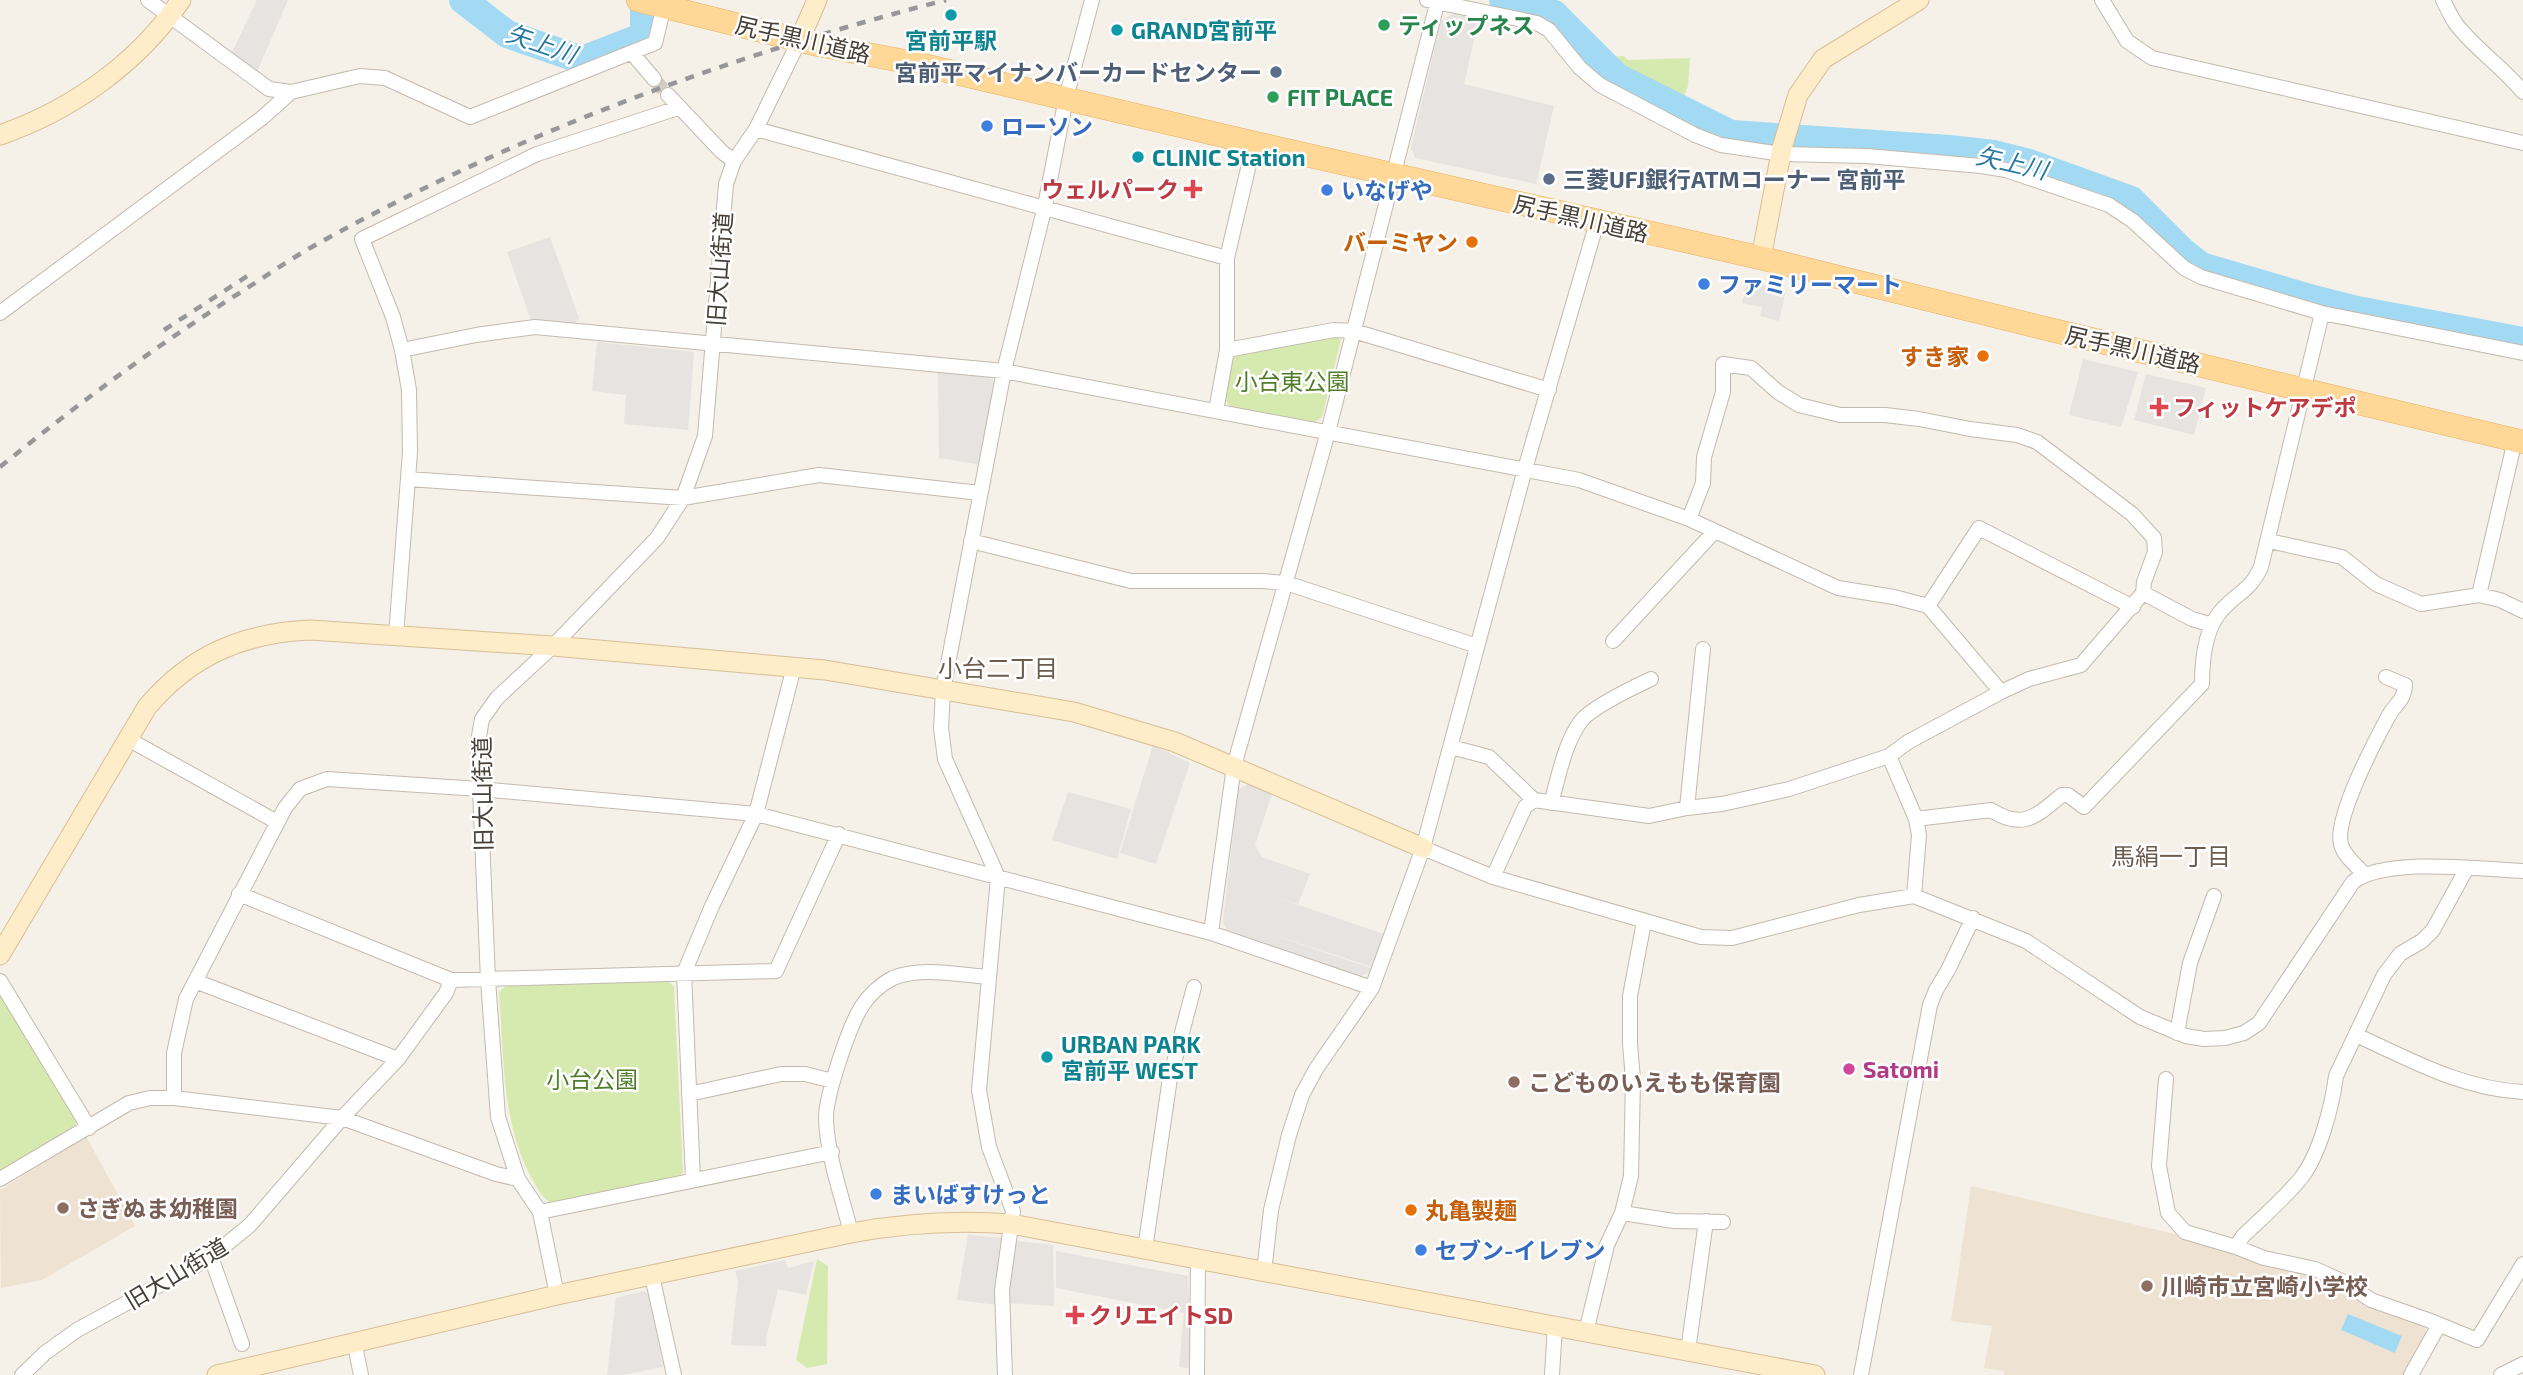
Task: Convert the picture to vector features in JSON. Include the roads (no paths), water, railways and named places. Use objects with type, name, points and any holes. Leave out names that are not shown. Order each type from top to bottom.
[{"type":"main road","name":"尻手黒川道路","points":[[638,0],[664,4],[815,44],[1066,97],[1394,176],[1761,258],[2519,441]]},
{"type":"street","points":[[148,0],[269,89],[291,92],[360,76],[385,78],[470,117],[655,43],[664,4]]},
{"type":"street","points":[[0,135],[57,111],[109,77],[169,17],[181,0]]},
{"type":"street","name":"旧大山街道","points":[[540,1212],[518,1179],[498,1117],[488,980],[478,742],[482,719],[514,680],[553,646],[657,538],[683,498],[705,436],[726,184],[734,161],[756,129],[817,0]]},
{"type":"street","points":[[1005,1375],[1002,1290],[1013,1211],[989,1147],[979,1090],[998,877],[945,759],[941,728],[943,690],[1004,371],[1045,206],[1066,97],[1091,0]]},
{"type":"street","points":[[1761,258],[1784,144],[1798,95],[1823,59],[1919,0]]},
{"type":"street","points":[[2102,0],[2127,41],[2152,58],[2523,143]]},
{"type":"street","points":[[2443,0],[2455,23],[2468,38],[2509,74],[2523,92]]},
{"type":"street","points":[[1211,933],[1234,766],[1328,432],[1394,176],[1434,1],[1537,23],[1549,30],[1580,68],[1600,85],[1658,117],[1721,145],[1784,144],[1867,156],[1969,164],[2006,170],[2109,205],[2133,220],[2184,268],[2201,277],[2322,313],[2523,352]]},
{"type":"street","points":[[632,53],[654,79]]},
{"type":"street","points":[[0,313],[262,118],[291,92]]},
{"type":"street","points":[[668,95],[678,108],[734,161]]},
{"type":"street","points":[[396,635],[410,452],[409,390],[393,317],[362,239],[537,154],[678,108]]},
{"type":"street","points":[[756,129],[1227,258]]},
{"type":"street","points":[[1216,411],[1227,351],[1227,258],[1254,143]]},
{"type":"street","points":[[1264,1272],[1271,1210],[1289,1135],[1302,1095],[1317,1067],[1373,988],[1423,848],[1525,469],[1597,222]]},
{"type":"street","points":[[1916,819],[1992,810],[2024,821],[2031,819],[2062,795],[2068,795],[2084,807],[2202,684],[2202,662],[2212,625],[2221,610],[2254,582],[2269,541],[2322,313]]},
{"type":"street","points":[[402,350],[535,327],[1004,371],[1579,480],[1689,519],[1838,588],[1894,597],[1928,606],[2001,692]]},
{"type":"street","points":[[1227,351],[1334,330],[1354,331],[1549,390]]},
{"type":"street","points":[[1451,747],[1489,757],[1534,800],[1649,816],[1789,789],[1889,756],[1908,742],[2001,692],[2029,679],[2081,665],[2143,593],[2144,582],[2155,552],[2154,538],[2132,514],[2037,442],[2017,435],[1919,419],[1885,415],[1840,415],[1800,405],[1778,392],[1751,368],[1723,364],[1723,393],[1704,457],[1703,483],[1689,519]]},
{"type":"street","points":[[2479,595],[2519,441]]},
{"type":"street","points":[[408,479],[683,498],[819,475],[979,493]]},
{"type":"street","points":[[1928,606],[1979,528],[2133,607]]},
{"type":"street","points":[[1613,641],[1714,532]]},
{"type":"street","points":[[971,541],[1131,581],[1286,583],[1477,646]]},
{"type":"street","points":[[2269,541],[2342,557],[2376,584],[2421,604],[2479,595],[2500,600],[2523,611]]},
{"type":"street","points":[[2143,593],[2192,619],[2212,625]]},
{"type":"street","points":[[0,955],[128,739],[165,685],[199,661],[247,639],[277,631],[310,630],[396,635],[794,667],[905,681],[1074,712],[1175,742],[1493,877],[1701,937],[1732,938],[1858,905],[1914,896],[2026,941],[2140,1017],[2178,1033],[2204,1039],[2225,1038],[2244,1033],[2259,1023],[2353,883],[2364,874],[2389,868],[2523,871]]},
{"type":"street","points":[[1687,808],[1703,649]]},
{"type":"street","points":[[693,1180],[684,973],[712,906],[756,814],[794,667]]},
{"type":"street","points":[[2364,874],[2341,847],[2339,833],[2361,769],[2390,713],[2404,697],[2405,685],[2386,677]]},
{"type":"street","points":[[1551,803],[1569,741],[1583,719],[1631,688],[1651,679]]},
{"type":"street","points":[[128,739],[277,822]]},
{"type":"street","points":[[1889,756],[1916,819],[1919,835],[1914,896]]},
{"type":"street","points":[[174,1098],[174,1053],[186,999],[277,822],[300,789],[327,779],[480,789],[756,814],[1211,933],[1373,988]]},
{"type":"street","points":[[1493,877],[1525,807],[1534,800]]},
{"type":"street","points":[[239,894],[452,980],[776,971],[839,834]]},
{"type":"street","points":[[2236,1247],[2243,1236],[2302,1177],[2319,1142],[2334,1093],[2336,1076],[2384,975],[2400,954],[2422,941],[2433,930],[2467,868]]},
{"type":"street","points":[[2178,1033],[2190,963],[2214,896]]},
{"type":"street","points":[[1861,1375],[1930,1005],[1973,918]]},
{"type":"street","points":[[1586,1332],[1607,1245],[1622,1213],[1631,1176],[1633,1079],[1630,996],[1644,922]]},
{"type":"street","points":[[851,1233],[826,1120],[833,1081],[861,1007],[876,989],[894,978],[918,973],[989,977]]},
{"type":"street","name":"旧大山街道","points":[[22,1375],[45,1353],[77,1330],[211,1257],[250,1225],[342,1118],[398,1059],[446,993],[452,980]]},
{"type":"street","points":[[0,981],[89,1128]]},
{"type":"street","points":[[195,981],[398,1059]]},
{"type":"street","points":[[1145,1250],[1170,1078],[1194,988]]},
{"type":"street","points":[[2356,1035],[2468,1084],[2494,1090],[2523,1092]]},
{"type":"street","points":[[689,1094],[781,1074],[806,1074],[833,1081]]},
{"type":"street","points":[[2166,1079],[2159,1166],[2168,1213],[2185,1233],[2264,1258],[2315,1269],[2346,1283],[2371,1300],[2477,1340],[2523,1264]]},
{"type":"street","points":[[0,1179],[128,1103],[150,1098],[174,1098],[342,1118],[496,1174],[518,1179]]},
{"type":"street","points":[[557,1296],[540,1212],[832,1152]]},
{"type":"street","points":[[1622,1213],[1674,1221],[1723,1222]]},
{"type":"street","points":[[1688,1351],[1706,1221]]},
{"type":"street","points":[[217,1375],[259,1370],[354,1341],[557,1296],[851,1233],[911,1223],[1011,1224],[1688,1351],[1788,1373],[1815,1375]]},
{"type":"street","points":[[211,1257],[243,1344]]},
{"type":"street","points":[[1197,1375],[1198,1261]]},
{"type":"street","points":[[652,1276],[674,1375]]},
{"type":"street","points":[[2411,1375],[2439,1325]]},
{"type":"street","points":[[1552,1375],[1555,1326]]},
{"type":"street","points":[[354,1341],[361,1375]]},
{"type":"street","points":[[2501,1375],[2523,1364]]},
{"type":"water","points":[[2348,1314],[2402,1336],[2395,1353],[2341,1330]]},
{"type":"waterway","name":"矢上川","points":[[463,0],[507,34],[582,60],[644,36],[644,12]]},
{"type":"waterway","name":"矢上川","points":[[1503,0],[1554,14],[1617,77],[1731,134],[1949,149],[1994,154],[2026,162],[2131,200],[2182,251],[2201,266],[2357,310],[2523,341]]},
{"type":"tunnel","points":[[654,79],[668,95]]},
{"type":"railway","points":[[0,467],[173,337],[300,254],[386,208],[463,170],[620,103],[781,47],[946,0]]},
{"type":"railway","points":[[164,330],[252,273]]},
{"type":"place","name":"宮前平駅","points":[[951,15]]},
{"type":"place","name":"ティップネス","points":[[1384,25]]},
{"type":"place","name":"GRAND宮前平","points":[[1117,30]]},
{"type":"place","name":"宮前平マイナンバーカードセンター","points":[[1276,72]]},
{"type":"place","name":"FIT PLACE","points":[[1273,97]]},
{"type":"place","name":"ローソン","points":[[987,126]]},
{"type":"place","name":"CLINIC Station","points":[[1138,157]]},
{"type":"place","name":"三菱UFJ銀行ATMコーナー 宮前平","points":[[1549,179]]},
{"type":"place","name":"ウェルパーク","points":[[1193,189]]},
{"type":"place","name":"いなげや","points":[[1327,190]]},
{"type":"place","name":"バーミヤン","points":[[1472,242]]},
{"type":"place","name":"ファミリーマート","points":[[1704,284]]},
{"type":"place","name":"すき家","points":[[1983,356]]},
{"type":"place","name":"フィットケアデポ","points":[[2159,407]]},
{"type":"place","name":"URBAN PARK 宮前平 WEST","points":[[1047,1057]]},
{"type":"place","name":"Satomi","points":[[1849,1069]]},
{"type":"place","name":"こどものいえもも保育園","points":[[1514,1082]]},
{"type":"place","name":"まいばすけっと","points":[[876,1194]]},
{"type":"place","name":"さぎぬま幼稚園","points":[[63,1208]]},
{"type":"place","name":"丸亀製麺","points":[[1411,1210]]},
{"type":"place","name":"セブン-イレブン","points":[[1421,1250]]},
{"type":"place","name":"川崎市立宮崎小学校","points":[[2147,1286]]},
{"type":"place","name":"クリエイトSD","points":[[1075,1315]]},
{"type":"district","name":"小台二丁目","points":[[998,667]]},
{"type":"district","name":"馬絹一丁目","points":[[2171,855]]},
{"type":"park label","name":"小台東公園","points":[[1292,381]]},
{"type":"park label","name":"小台公園","points":[[592,1079]]}]
